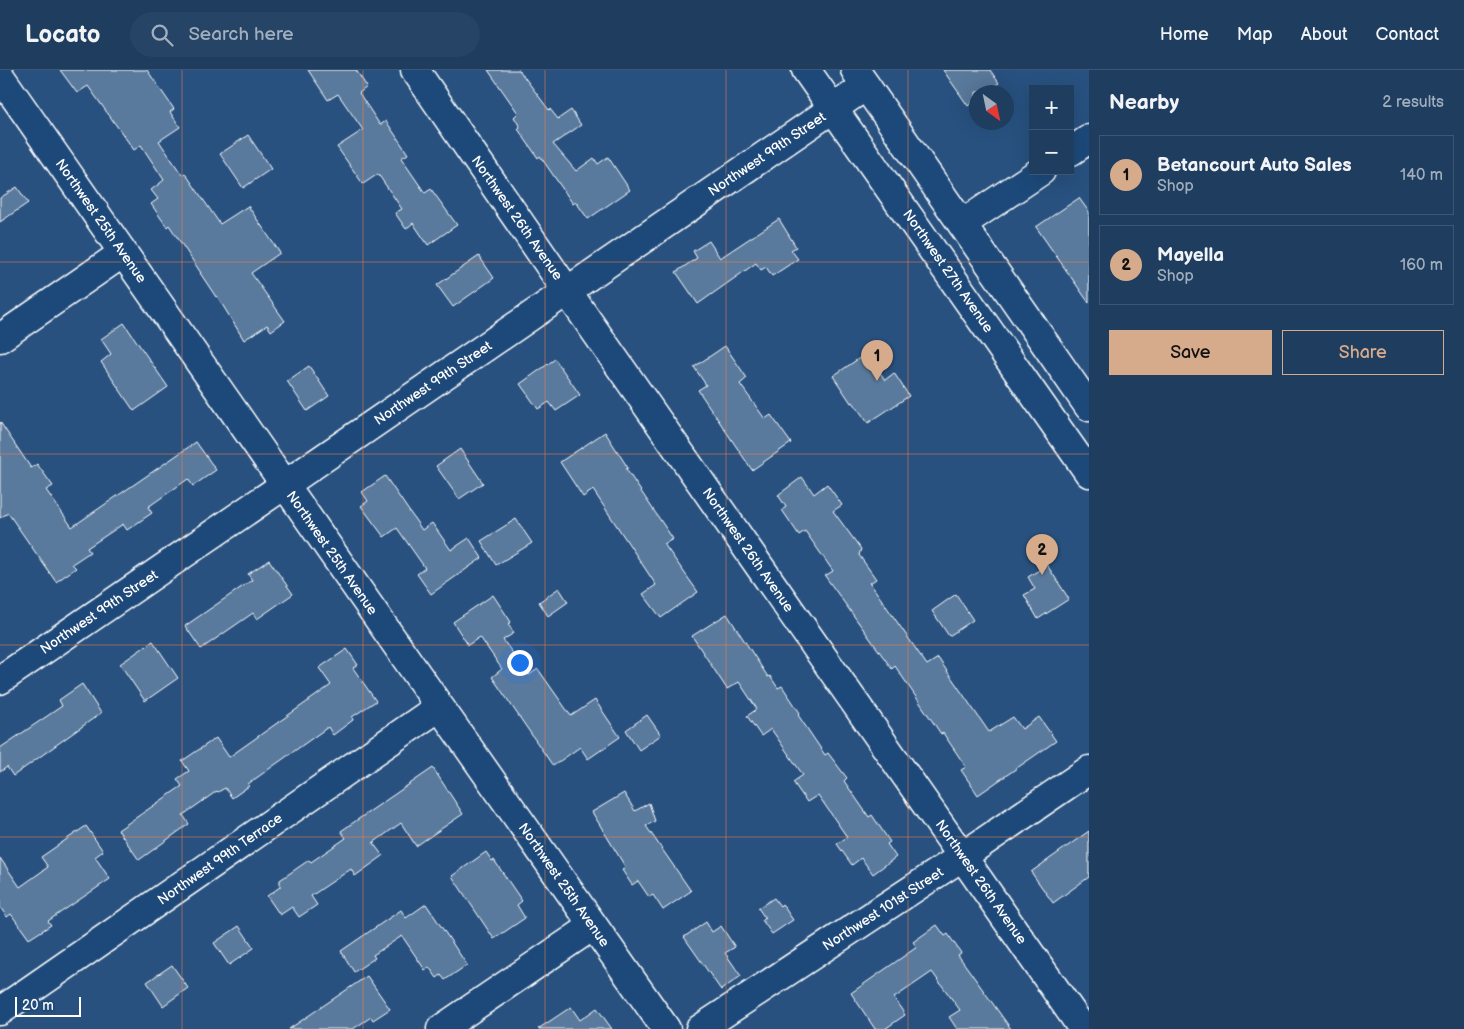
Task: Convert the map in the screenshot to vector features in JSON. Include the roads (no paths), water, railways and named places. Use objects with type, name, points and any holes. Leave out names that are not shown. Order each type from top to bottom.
[{"type":"street","name":"Northwest 26th Avenue","points":[[414,70],[1083,1029]]},
{"type":"street","name":"Northwest 27th Avenue","points":[[806,70],[1089,473]]},
{"type":"street","name":"Northwest 25th Avenue","points":[[0,76],[439,707],[666,1029]]},
{"type":"street","name":"Northwest 99th Street","points":[[0,680],[834,108],[860,78]]},
{"type":"street","points":[[860,78],[1089,407]]},
{"type":"street","points":[[1074,149],[1089,139]]},
{"type":"street","points":[[962,224],[1035,175]]},
{"type":"street","points":[[0,338],[124,253]]},
{"type":"street","name":"Northwest 99th Terrace","points":[[0,1011],[439,707]]},
{"type":"street","name":"Northwest 101st Street","points":[[700,1029],[963,856],[1089,770]]},
{"type":"street","points":[[441,1029],[593,926]]},
{"type":"place","name":"Betancourt Auto Sales","points":[[877,381]]},
{"type":"place","name":"Mayella","points":[[1042,575]]}]
